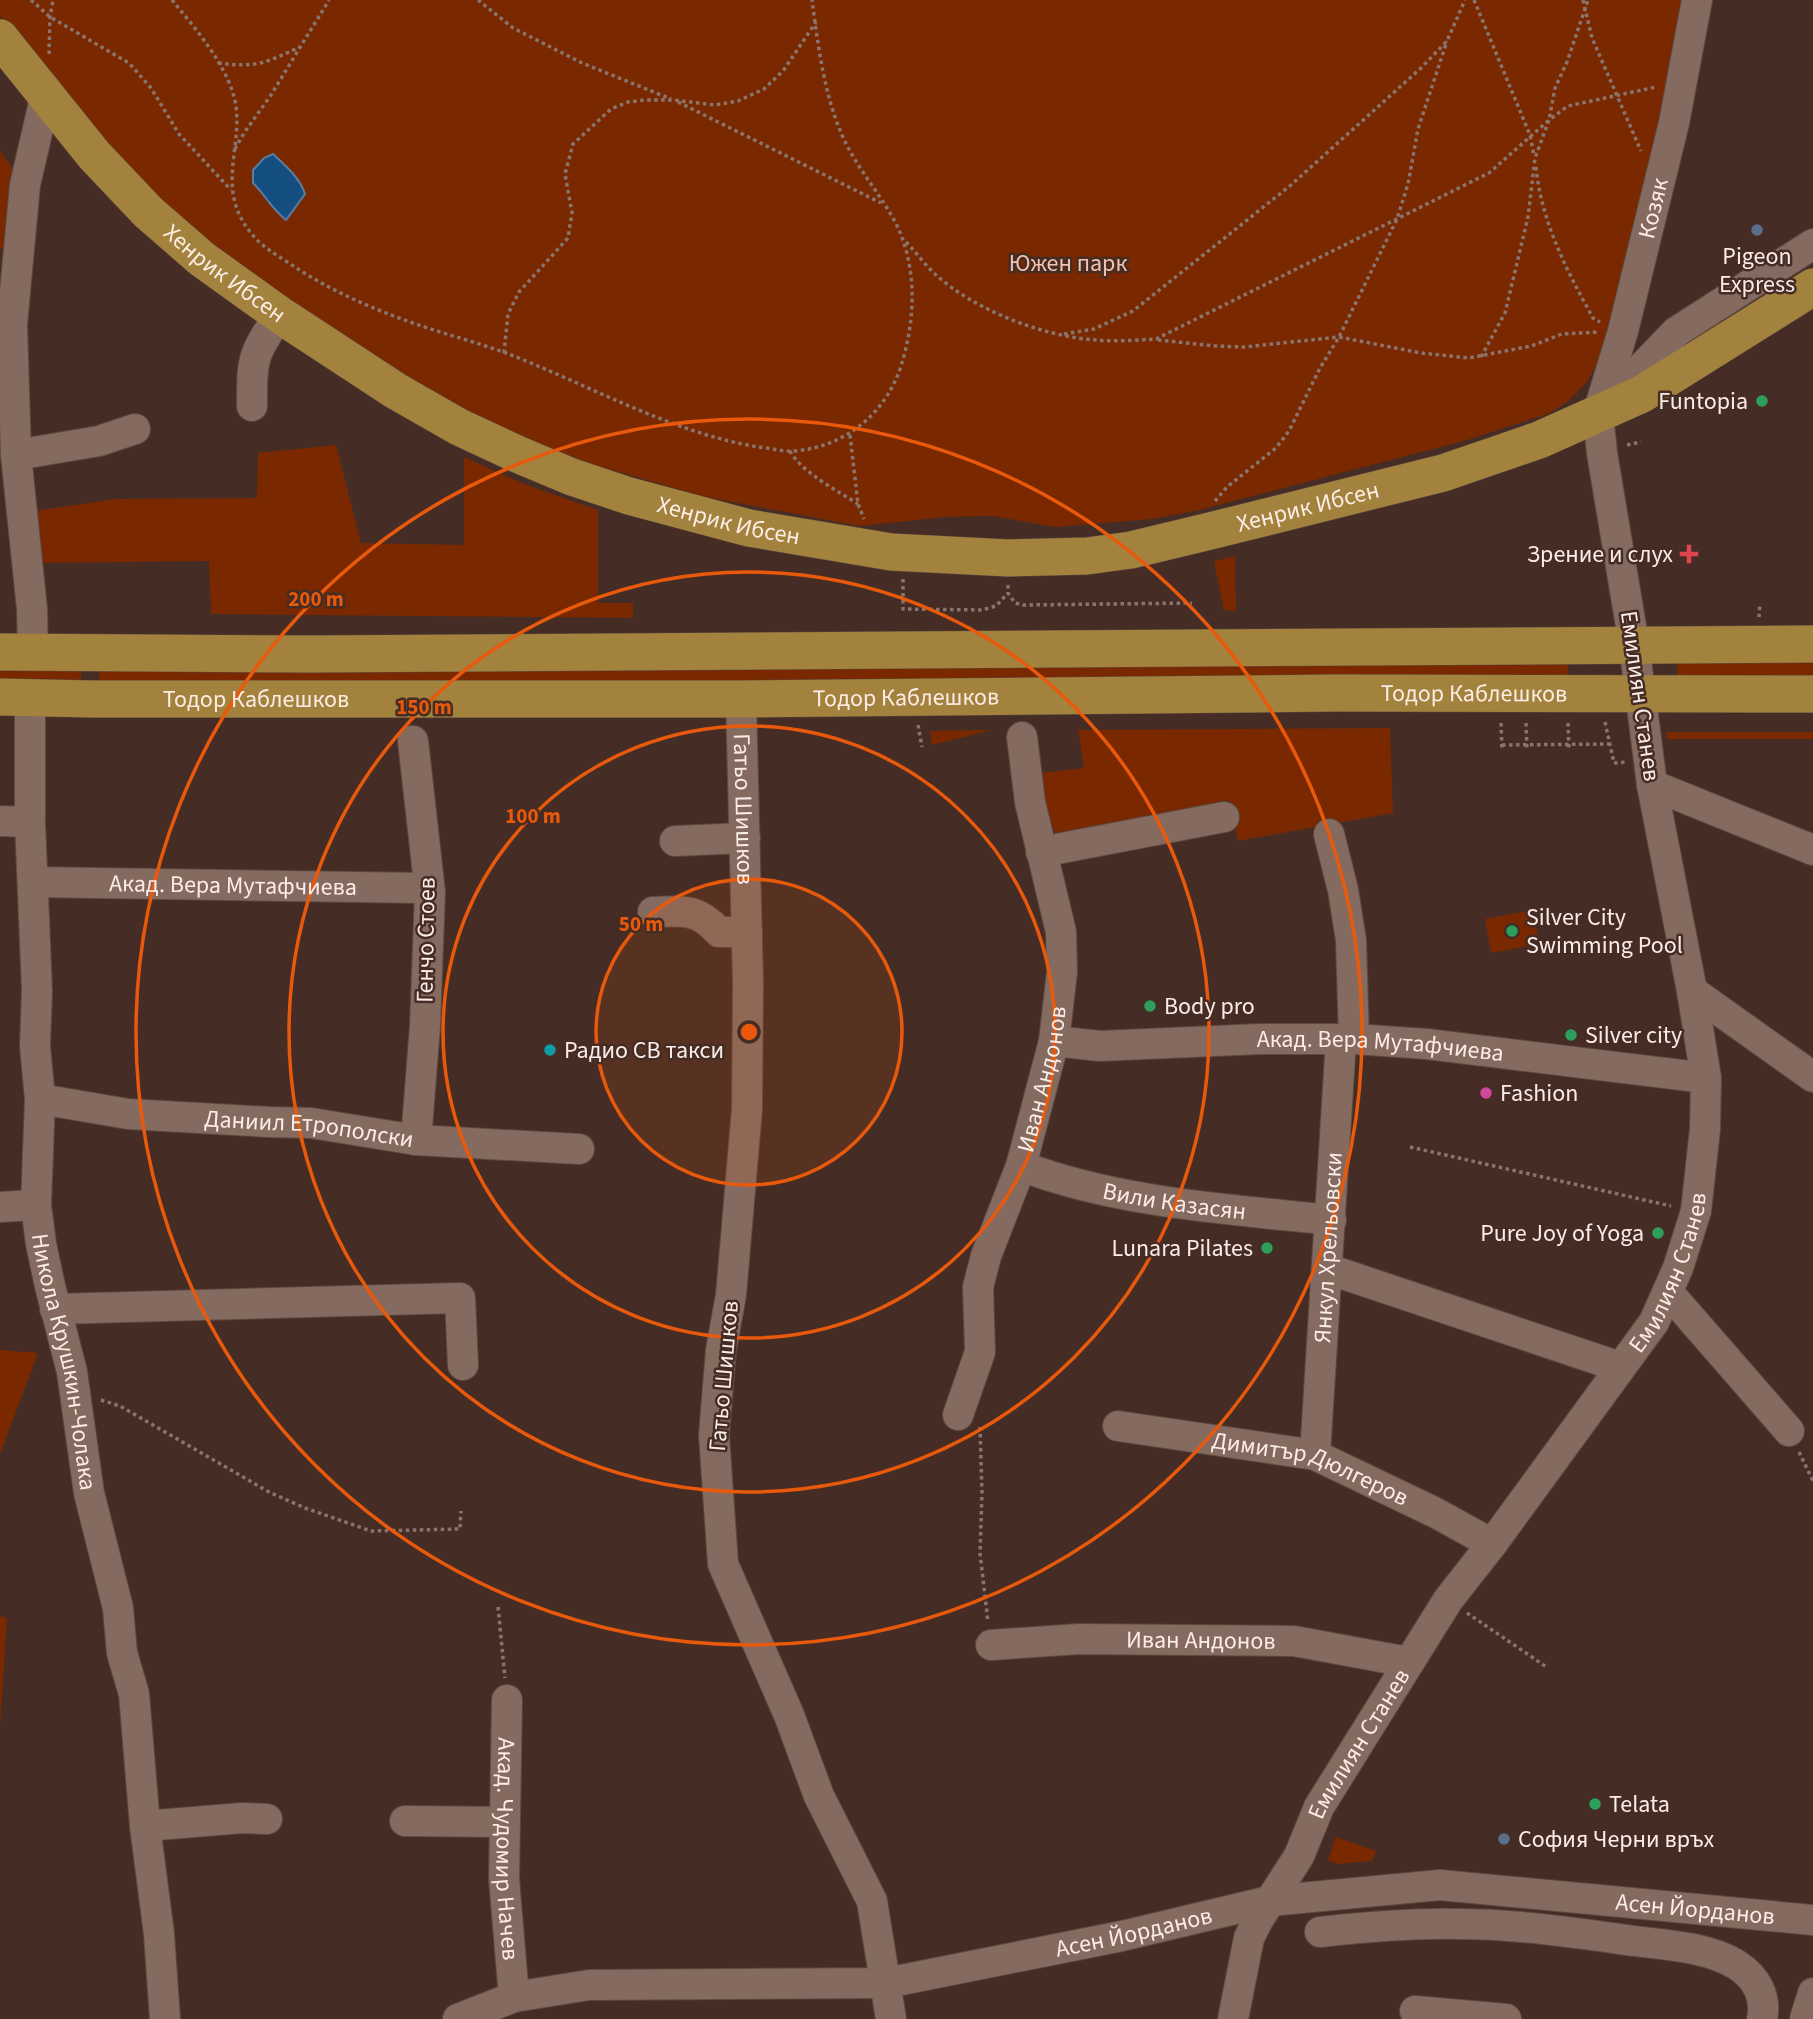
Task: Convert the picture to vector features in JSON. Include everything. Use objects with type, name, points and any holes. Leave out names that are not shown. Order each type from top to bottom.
[{"type":"main road","name":"Хенрик Ибсен","points":[[0,38],[94,155],[148,212],[202,259],[280,315],[396,391],[459,427],[572,477],[629,496],[749,528],[903,553],[1020,558],[1087,556],[1131,550],[1443,472],[1539,440],[1642,394],[1813,287]]},
{"type":"main road","name":"Тодор Каблешков","points":[[16,653],[311,654],[1813,643]]},
{"type":"main road","name":"Тодор Каблешков","points":[[15,697],[741,699],[1335,693],[1813,694]]},
{"type":"street","name":"Козяк","points":[[1598,413],[1623,331],[1661,175],[1697,0]]},
{"type":"street","points":[[16,653],[32,608],[6,329],[25,185],[46,94]]},
{"type":"street","name":"Хенрик Ибсен","points":[[1598,413],[1676,332],[1813,244]]},
{"type":"street","points":[[251,405],[252,364],[259,344],[280,315]]},
{"type":"street","name":"Емилиян Станев","points":[[1233,2019],[1249,1938],[1298,1856],[1319,1807],[1448,1600],[1654,1322],[1688,1241],[1696,1211],[1705,1129],[1706,1078],[1652,785],[1634,644],[1602,453],[1598,413]]},
{"type":"street","points":[[16,455],[99,440],[135,429]]},
{"type":"street","name":"Никола Крушкин-Чолака","points":[[15,697],[30,822],[33,882],[37,991],[35,1046],[40,1099],[36,1205],[41,1244],[75,1392],[89,1493],[118,1608],[121,1653],[134,1694],[165,2019]]},
{"type":"street","name":"Гатьо Шишков","points":[[741,699],[747,932],[747,1108],[731,1295],[721,1350],[714,1435],[723,1564],[789,1715],[820,1796],[872,1901],[891,2019]]},
{"type":"street","name":"Иван Андонов","points":[[958,1415],[980,1352],[978,1287],[986,1256],[1021,1166],[1054,1041],[1062,972],[1061,932],[1030,802],[1022,737]]},
{"type":"street","name":"Генчо Стоев","points":[[413,741],[430,892],[425,1026],[416,1140]]},
{"type":"street","points":[[1652,785],[1813,849]]},
{"type":"street","points":[[1041,852],[1224,817]]},
{"type":"street","points":[[0,821],[30,822]]},
{"type":"street","name":"Янкул Хрельовски","points":[[1315,1455],[1331,1220],[1348,1039],[1351,940],[1343,890],[1329,834]]},
{"type":"street","points":[[675,841],[745,838]]},
{"type":"street","name":"Акад. Вера Мутафчиева","points":[[33,882],[423,888],[430,892]]},
{"type":"street","points":[[653,912],[688,911],[706,917],[719,932],[747,932]]},
{"type":"street","points":[[1692,991],[1813,1077]]},
{"type":"street","name":"Акад. Вера Мутафчиева","points":[[1054,1041],[1100,1046],[1260,1039],[1348,1039],[1427,1044],[1706,1078]]},
{"type":"street","name":"Даниил Етрополски","points":[[40,1099],[128,1114],[311,1123],[416,1140],[579,1149]]},
{"type":"street","name":"Вили Казасян","points":[[1021,1166],[1054,1179],[1182,1205],[1331,1220]]},
{"type":"street","points":[[0,1207],[36,1205]]},
{"type":"street","points":[[1328,1269],[1619,1367]]},
{"type":"street","points":[[1668,1292],[1788,1431]]},
{"type":"street","points":[[55,1308],[460,1298],[463,1366]]},
{"type":"street","name":"Димитър Дюлгеров","points":[[1118,1426],[1315,1455],[1436,1513],[1492,1544]]},
{"type":"street","name":"Иван Андонов","points":[[991,1645],[1079,1639],[1294,1641],[1408,1662]]},
{"type":"street","name":"Акад. Чудомир Начев","points":[[505,2006],[507,1700]]},
{"type":"street","points":[[145,1826],[242,1818],[267,1819]]},
{"type":"street","points":[[405,1821],[505,1822]]},
{"type":"street","name":"Асен Йорданов","points":[[458,2019],[589,1985],[886,1983],[1122,1936],[1269,1901],[1440,1885],[1813,1920]]},
{"type":"street","points":[[1320,1932],[1379,1925],[1461,1923],[1578,1933],[1715,1954],[1738,1966],[1752,1978],[1763,1997],[1762,2019]]},
{"type":"street","points":[[1805,2019],[1813,1993]]},
{"type":"street","points":[[1415,2011],[1506,2019]]},
{"type":"path","points":[[31,0],[50,18],[129,63],[152,88],[179,134],[231,190]]},
{"type":"path","points":[[46,94],[53,0]]},
{"type":"path","points":[[172,0],[218,63],[232,91],[236,109],[231,190],[237,209],[250,233],[266,248],[341,294],[411,323],[505,353],[701,433],[738,443],[790,451],[823,447],[850,435],[876,410],[895,383],[902,363],[912,295],[904,241]]},
{"type":"path","points":[[234,151],[329,0]]},
{"type":"path","points":[[478,0],[513,29],[582,63],[674,100],[884,204]]},
{"type":"path","points":[[812,0],[831,107],[843,138],[859,167],[884,204],[904,241],[934,273],[962,296],[995,312],[1032,327],[1095,340],[1156,339],[1244,347],[1339,337],[1421,354],[1469,358],[1531,346],[1562,334],[1610,329]]},
{"type":"path","points":[[1210,531],[1212,506],[1218,497],[1276,447],[1289,431],[1397,219],[1408,184],[1418,129],[1447,41],[1465,0]]},
{"type":"path","points":[[1474,0],[1530,135],[1539,196],[1569,275],[1593,318],[1602,323]]},
{"type":"path","points":[[1586,2],[1591,37],[1615,96],[1642,153],[1661,175]]},
{"type":"path","points":[[1482,357],[1505,313],[1528,217],[1535,158],[1549,120],[1555,88],[1567,62],[1586,2]]},
{"type":"path","points":[[505,353],[508,314],[519,292],[568,238],[572,213],[565,174],[573,144],[619,106],[645,100],[715,105],[738,102],[764,89],[783,71],[816,22]]},
{"type":"path","points":[[1060,334],[1094,329],[1133,311],[1291,186],[1447,41]]},
{"type":"path","points":[[218,63],[245,66],[267,62],[302,46]]},
{"type":"path","points":[[1156,339],[1489,173],[1530,135],[1568,106],[1682,82]]},
{"type":"path","points":[[790,451],[794,459],[807,470],[859,504],[850,435]]},
{"type":"path","points":[[1627,445],[1641,442]]},
{"type":"path","points":[[903,553],[902,609],[982,610],[996,606],[1008,593],[1015,603],[1023,604],[1192,603]]},
{"type":"path","points":[[1605,722],[1614,764],[1630,762]]},
{"type":"path","points":[[1502,723],[1502,747],[1527,744],[1610,744]]},
{"type":"path","points":[[1526,723],[1527,750]]},
{"type":"path","points":[[1568,723],[1569,751]]},
{"type":"path","points":[[918,725],[922,747]]},
{"type":"path","points":[[1410,1147],[1696,1211]]},
{"type":"path","points":[[75,1392],[120,1405],[281,1497],[372,1531],[460,1529],[461,1511]]},
{"type":"path","points":[[958,1415],[979,1422],[982,1493],[980,1553],[991,1645]]},
{"type":"path","points":[[1788,1431],[1813,1481]]},
{"type":"path","points":[[498,1607],[507,1700]]},
{"type":"path","points":[[1485,1625],[1548,1668]]},
{"type":"green space","name":"Южен парк","points":[[0,0],[1686,0],[1677,54],[1600,358],[1587,382],[1568,401],[1550,413],[1464,441],[1199,510],[1153,519],[1055,527],[993,516],[946,517],[859,526],[706,497],[591,464],[477,418],[381,363],[282,298],[195,231],[133,173],[8,27],[0,15]]},
{"type":"green space","points":[[0,151],[13,169],[6,249],[0,249]]},
{"type":"green space","points":[[336,445],[361,543],[464,545],[464,457],[524,484],[598,510],[598,603],[633,603],[633,618],[211,614],[209,561],[42,563],[35,511],[115,499],[257,498],[258,453]]},
{"type":"green space","points":[[1235,556],[1236,611],[1224,610],[1214,561]]},
{"type":"green space","points":[[1677,660],[1813,660],[1813,681],[1678,681]]},
{"type":"green space","points":[[1568,661],[1568,681],[100,685],[98,664]]},
{"type":"green space","points":[[0,663],[81,664],[81,686],[0,685]]},
{"type":"green space","points":[[1390,728],[1393,813],[1238,841],[1230,800],[1055,833],[1040,773],[1084,768],[1078,730]]},
{"type":"green space","points":[[992,730],[932,745],[930,731]]},
{"type":"green space","points":[[1666,732],[1813,732],[1813,739],[1667,739]]},
{"type":"green space","name":"Silver City Swimming Pool","points":[[1533,910],[1539,944],[1491,953],[1485,919]]},
{"type":"green space","points":[[0,1350],[38,1353],[0,1454]]},
{"type":"green space","points":[[0,1616],[7,1618],[0,1728]]},
{"type":"green space","points":[[1336,1837],[1376,1851],[1372,1861],[1337,1864],[1328,1860]]},
{"type":"water","points":[[273,154],[296,177],[305,194],[286,220],[253,183],[253,170],[264,158]]},
{"type":"place","name":"Pigeon Express","points":[[1757,230]]},
{"type":"place","name":"Funtopia","points":[[1762,401]]},
{"type":"place","name":"Зрение и слух","points":[[1689,554]]},
{"type":"place","name":"Silver City Swimming Pool","points":[[1512,931]]},
{"type":"place","name":"Body pro","points":[[1150,1006]]},
{"type":"place","name":"Silver city","points":[[1571,1035]]},
{"type":"place","name":"Радио СВ такси","points":[[550,1050]]},
{"type":"place","name":"Fashion","points":[[1486,1093]]},
{"type":"place","name":"Pure Joy of Yoga","points":[[1658,1233]]},
{"type":"place","name":"Lunara Pilates","points":[[1267,1248]]},
{"type":"place","name":"Telata","points":[[1595,1804]]},
{"type":"place","name":"София Черни връх","points":[[1504,1839]]}]
